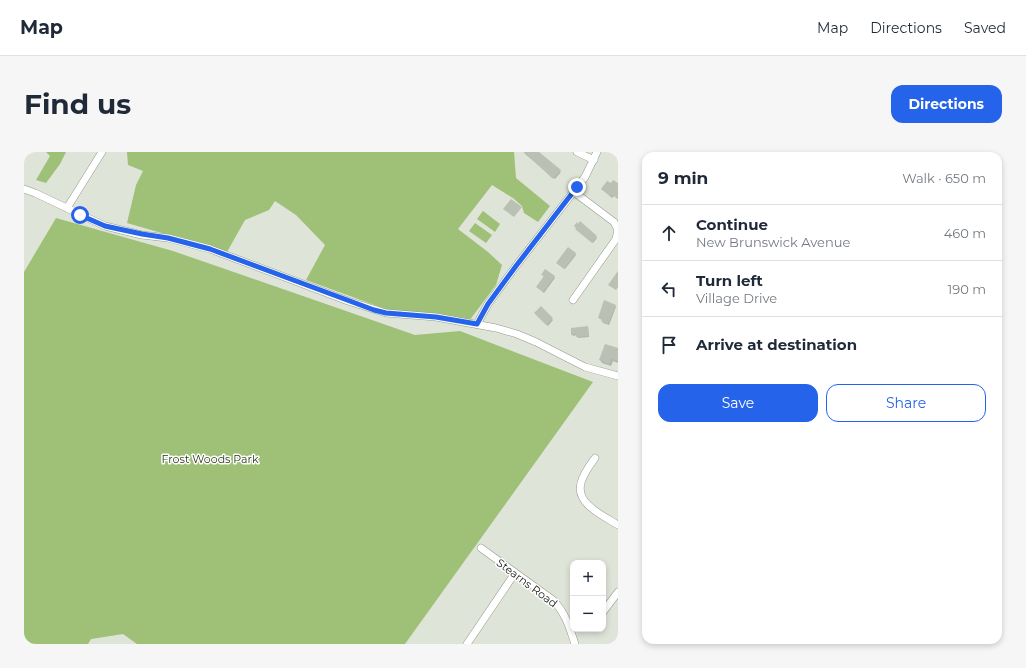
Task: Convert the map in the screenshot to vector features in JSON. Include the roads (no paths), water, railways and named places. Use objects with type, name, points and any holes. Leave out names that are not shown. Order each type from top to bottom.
[{"type":"street","points":[[67,208],[102,152]]},
{"type":"street","points":[[577,152],[594,160]]},
{"type":"street","points":[[477,324],[488,304],[574,192],[594,160],[597,152]]},
{"type":"street","points":[[24,189],[105,226],[168,238],[210,249],[374,310],[386,313],[436,317],[477,324],[517,334],[585,367],[618,376]]},
{"type":"street","points":[[573,300],[616,239],[618,230],[614,222],[574,192]]},
{"type":"street","points":[[595,458],[581,481],[581,494],[589,506],[618,525]]},
{"type":"street","name":"Stearns Road","points":[[482,548],[553,600],[564,614],[570,625]]},
{"type":"street","points":[[467,644],[515,573]]},
{"type":"street","points":[[606,608],[618,592]]},
{"type":"street","name":"Stearns Road","points":[[573,632],[575,644]]},
{"type":"park label","name":"Frost Woods Park","points":[[210,459]]}]
